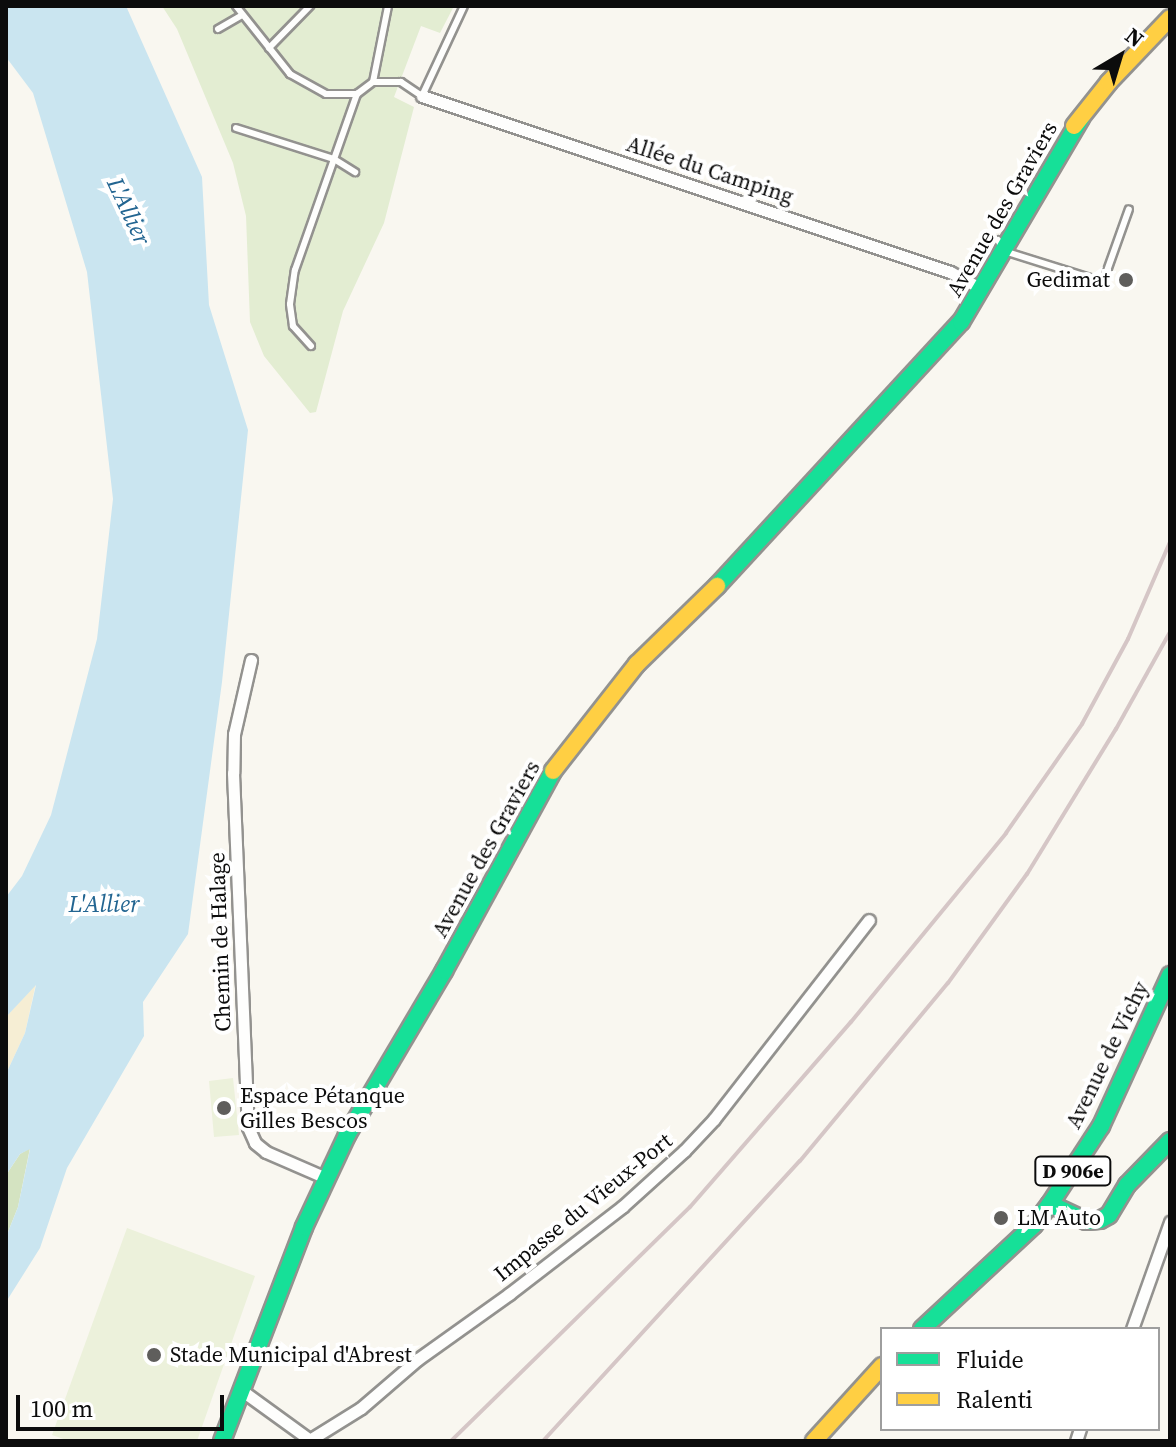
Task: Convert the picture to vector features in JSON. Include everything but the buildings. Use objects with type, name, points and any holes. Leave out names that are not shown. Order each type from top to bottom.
[{"type":"street","name":"Avenue des Graviers","points":[[222,1441],[304,1227],[326,1178],[347,1135],[444,971],[539,791],[570,745],[637,664],[735,568],[926,356],[978,287],[1038,167],[1109,82],[1170,18]]},
{"type":"street","name":"Allée du Camping","points":[[422,96],[935,266],[978,287]]},
{"type":"street","name":"Chemin de Halage","points":[[251,660],[234,734],[233,773],[248,1127],[255,1143],[266,1152],[326,1178]]},
{"type":"street","name":"Impasse du Vieux-Port","points":[[309,1440],[361,1408],[418,1359],[622,1207],[684,1151],[714,1119],[869,920]]},
{"type":"street","name":"Avenue de Vichy","points":[[924,1327],[1034,1225],[1050,1204],[1101,1126],[1170,975]]},
{"type":"street","points":[[1050,1204],[1086,1221],[1100,1220],[1109,1215],[1127,1185],[1170,1141]]},
{"type":"street","points":[[1133,1327],[1170,1222]]},
{"type":"street","points":[[814,1441],[880,1368]]},
{"type":"street","points":[[241,1390],[309,1440]]},
{"type":"lane","points":[[236,6],[290,74],[326,94],[357,94]]},
{"type":"lane","points":[[269,48],[310,6]]},
{"type":"lane","points":[[373,82],[388,6]]},
{"type":"lane","points":[[311,346],[293,326],[290,304],[295,270],[357,94],[373,82],[401,82],[422,96],[464,6]]},
{"type":"lane","points":[[218,29],[242,15]]},
{"type":"lane","points":[[236,128],[334,159],[355,172]]},
{"type":"lane","points":[[1001,246],[1103,282],[1129,209]]},
{"type":"green space","points":[[162,6],[454,6],[440,33],[421,26],[394,97],[414,107],[384,223],[343,311],[316,412],[310,413],[264,356],[250,322],[246,216],[233,163],[177,29]]},
{"type":"green space","name":"Espace Pétanque Gilles Bescos","points":[[233,1078],[239,1135],[214,1137],[209,1081]]},
{"type":"green space","points":[[30,1148],[18,1207],[6,1237],[6,1175],[20,1154]]},
{"type":"green space","name":"Stade Municipal d'Abrest","points":[[127,1228],[255,1276],[197,1441],[69,1441],[52,1435]]},
{"type":"sand","points":[[36,983],[25,1033],[6,1074],[6,1017]]},
{"type":"water","name":"L'Allier","points":[[6,6],[126,6],[202,177],[209,305],[248,430],[222,682],[188,934],[143,1002],[144,1036],[67,1168],[40,1248],[6,1302],[6,1237],[18,1207],[30,1149],[20,1154],[6,1175],[6,1074],[25,1033],[36,985],[6,1017],[6,897],[22,876],[51,815],[97,639],[113,499],[87,272],[33,93],[6,57]]},
{"type":"railway","points":[[451,1441],[690,1207],[851,1022],[1006,833],[1082,724],[1128,639],[1170,542]]},
{"type":"railway","points":[[543,1441],[800,1161],[948,983],[1027,874],[1116,729],[1170,632]]},
{"type":"traffic: fast","points":[[717,586],[961,322],[1081,118]]},
{"type":"traffic: fast","points":[[222,1441],[304,1227],[347,1135],[444,971],[553,771]]},
{"type":"traffic: fast","points":[[924,1327],[1034,1225],[1050,1204],[1101,1126],[1170,975]]},
{"type":"traffic: fast","points":[[1050,1204],[1086,1221],[1100,1220],[1109,1215],[1127,1185],[1170,1141]]},
{"type":"traffic: slow","points":[[1074,126],[1109,82],[1170,18]]},
{"type":"traffic: slow","points":[[553,771],[637,664],[717,586]]},
{"type":"traffic: slow","points":[[814,1441],[880,1368]]},
{"type":"place","name":"Gedimat","points":[[1126,280]]},
{"type":"place","name":"Espace Pétanque Gilles Bescos","points":[[224,1108]]},
{"type":"place","name":"LM Auto","points":[[1001,1218]]},
{"type":"place","name":"Stade Municipal d'Abrest","points":[[154,1355]]}]
